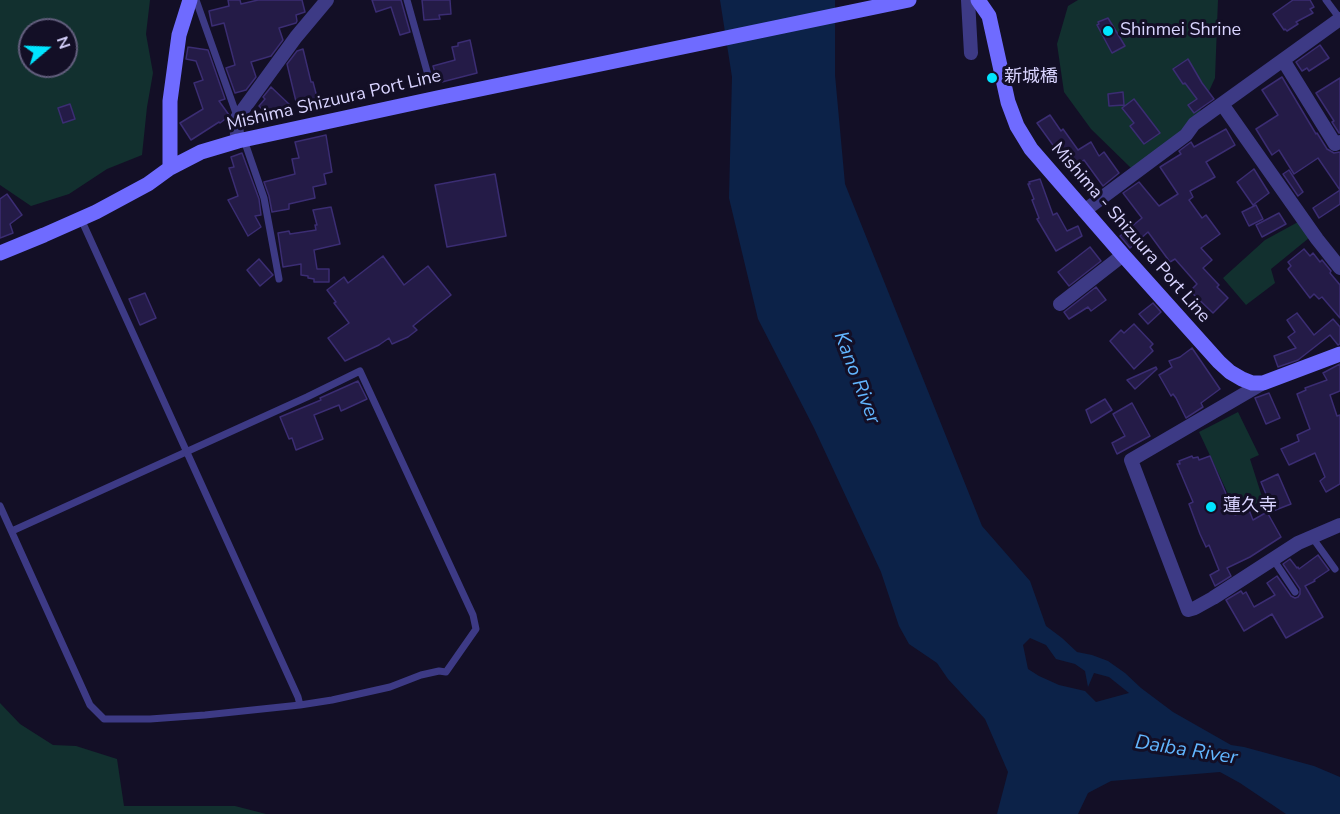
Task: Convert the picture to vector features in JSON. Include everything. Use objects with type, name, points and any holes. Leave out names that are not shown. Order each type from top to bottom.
[{"type":"main road","points":[[170,168],[170,101],[179,35],[190,0]]},
{"type":"main road","name":"Mishima Shizuura Port Line","points":[[0,253],[81,219],[148,184],[170,168],[201,152],[241,140],[909,0]]},
{"type":"main road","name":"Mishima - Shizuura Port Line","points":[[978,0],[989,16],[1008,102],[1017,126],[1031,149],[1219,362],[1242,379],[1252,383],[1263,383]]},
{"type":"main road","points":[[1263,383],[1340,354]]},
{"type":"street","points":[[241,140],[236,126],[237,118],[296,37],[327,0]]},
{"type":"street","points":[[968,0],[970,53]]},
{"type":"street","points":[[1084,211],[1186,135],[1194,124],[1340,19]]},
{"type":"street","points":[[1282,60],[1335,144],[1340,142]]},
{"type":"street","points":[[1222,104],[1340,268]]},
{"type":"street","points":[[1060,304],[1123,255]]},
{"type":"street","points":[[1263,383],[1131,460],[1188,610],[1213,598],[1298,543],[1340,525]]},
{"type":"lane","points":[[196,0],[237,118]]},
{"type":"lane","points":[[407,0],[430,82]]},
{"type":"lane","points":[[1326,0],[1340,19]]},
{"type":"lane","points":[[241,140],[264,198],[279,279]]},
{"type":"lane","points":[[81,219],[300,705]]},
{"type":"lane","points":[[0,506],[90,705],[104,719],[150,719],[300,705],[390,687],[421,675],[439,671],[446,672],[476,629],[473,615],[360,371],[12,531]]},
{"type":"lane","points":[[1312,536],[1335,569]]},
{"type":"lane","points":[[1273,558],[1295,592]]},
{"type":"green space","points":[[0,0],[150,0],[146,34],[153,73],[142,155],[107,169],[69,194],[31,206],[0,185]]},
{"type":"green space","points":[[1078,0],[1218,0],[1215,78],[1194,124],[1131,168],[1091,129],[1064,92],[1057,44],[1068,6]]},
{"type":"green space","points":[[1298,222],[1309,238],[1271,269],[1275,283],[1246,305],[1223,278],[1265,240]]},
{"type":"green space","points":[[1238,412],[1259,455],[1250,459],[1263,500],[1237,513],[1199,432]]},
{"type":"green space","points":[[0,703],[20,724],[53,745],[76,746],[117,759],[124,806],[235,806],[266,814],[0,814]]},
{"type":"water","points":[[720,0],[835,0],[835,75],[845,184],[982,526],[1030,581],[1046,626],[1077,652],[1108,661],[1173,712],[1231,745],[1314,766],[1340,777],[1340,814],[1286,814],[1220,772],[1111,781],[1088,793],[1078,814],[997,814],[1008,772],[985,719],[948,679],[937,663],[909,644],[899,626],[881,572],[814,428],[758,319],[729,198],[732,77]],"holes":[[[1030,638],[1046,645],[1056,659],[1075,664],[1085,671],[1088,687],[1094,673],[1109,677],[1129,693],[1096,702],[1085,691],[1059,685],[1039,676],[1028,669],[1023,645]]]},
{"type":"building","points":[[228,0],[240,0],[241,4],[258,0],[302,0],[305,12],[296,15],[296,23],[279,28],[283,40],[271,56],[251,62],[256,77],[246,90],[235,93],[226,68],[235,65],[224,23],[212,26],[209,11],[229,6]]},
{"type":"building","points":[[372,0],[401,0],[410,32],[400,35],[391,7],[376,12]]},
{"type":"building","points":[[422,0],[450,0],[451,14],[439,15],[440,19],[424,20]]},
{"type":"building","points":[[1293,0],[1310,0],[1314,7],[1310,9],[1313,13],[1296,22],[1298,24],[1287,31],[1273,14]]},
{"type":"building","points":[[1108,18],[1125,46],[1112,53],[1097,25],[1098,22]]},
{"type":"building","points":[[470,40],[477,73],[438,83],[433,66],[455,60],[452,47]]},
{"type":"building","points":[[1320,45],[1329,58],[1309,71],[1307,68],[1302,71],[1296,62]]},
{"type":"building","points":[[188,47],[208,50],[225,99],[219,101],[229,115],[191,140],[180,123],[203,109],[194,83],[203,80],[196,61],[186,59]]},
{"type":"building","points":[[303,49],[320,109],[299,114],[287,64],[297,51]]},
{"type":"building","points":[[1188,59],[1214,99],[1194,113],[1188,105],[1197,99],[1173,69]]},
{"type":"building","points":[[1282,77],[1327,149],[1334,153],[1340,152],[1340,190],[1318,158],[1294,174],[1279,150],[1272,155],[1256,129],[1278,115],[1262,90]]},
{"type":"building","points":[[1340,78],[1340,133],[1339,133],[1316,93]]},
{"type":"building","points":[[271,87],[290,105],[274,121],[259,106]]},
{"type":"building","points":[[1123,92],[1124,105],[1109,106],[1108,94]]},
{"type":"building","points":[[1134,99],[1160,133],[1144,144],[1130,126],[1134,123],[1122,108]]},
{"type":"building","points":[[70,104],[75,119],[63,123],[58,108]]},
{"type":"building","points":[[1050,115],[1078,150],[1091,142],[1099,156],[1104,152],[1119,173],[1103,186],[1084,160],[1071,170],[1037,123]]},
{"type":"building","points":[[1226,129],[1235,145],[1206,162],[1215,177],[1190,191],[1193,197],[1189,200],[1202,218],[1206,215],[1220,234],[1201,248],[1212,260],[1203,268],[1228,298],[1213,313],[1190,291],[1197,284],[1175,259],[1170,262],[1148,232],[1130,248],[1120,236],[1142,218],[1123,193],[1139,182],[1159,206],[1178,194],[1160,167],[1181,154],[1179,151],[1191,142],[1194,147]]},
{"type":"building","points":[[326,135],[332,172],[324,174],[326,184],[313,187],[315,198],[289,204],[289,209],[272,212],[264,182],[295,174],[292,159],[299,158],[295,142]]},
{"type":"building","points":[[242,153],[259,199],[261,215],[255,216],[261,227],[248,236],[228,200],[238,196],[229,168],[234,167],[231,157]]},
{"type":"building","points":[[1254,169],[1269,193],[1253,205],[1237,182]]},
{"type":"building","points":[[1289,170],[1303,192],[1298,196],[1283,174]]},
{"type":"building","points":[[495,174],[506,236],[447,247],[435,185]]},
{"type":"building","points":[[1040,179],[1053,215],[1057,213],[1067,231],[1078,226],[1082,236],[1056,251],[1037,219],[1039,218],[1028,184]]},
{"type":"building","points":[[1340,190],[1340,204],[1319,218],[1313,208]]},
{"type":"building","points":[[7,194],[22,215],[10,224],[13,233],[0,238],[0,199]]},
{"type":"building","points":[[1256,205],[1263,219],[1249,226],[1242,212]]},
{"type":"building","points":[[331,207],[340,244],[314,250],[317,269],[329,269],[329,282],[314,282],[314,279],[301,275],[301,264],[283,267],[278,233],[289,231],[290,234],[316,230],[313,210]]},
{"type":"building","points":[[1279,213],[1286,224],[1262,237],[1256,225]]},
{"type":"building","points":[[1090,247],[1101,261],[1069,286],[1058,272]]},
{"type":"building","points":[[1304,249],[1310,256],[1313,253],[1320,262],[1322,260],[1340,285],[1340,318],[1322,297],[1319,299],[1314,294],[1310,298],[1288,269],[1291,266],[1288,262]]},
{"type":"building","points":[[383,256],[404,285],[428,266],[451,295],[413,326],[417,330],[408,337],[392,344],[389,338],[345,361],[328,338],[349,323],[327,290],[344,277],[348,283]]},
{"type":"building","points":[[259,259],[273,275],[260,286],[247,270]]},
{"type":"building","points":[[1096,287],[1106,300],[1091,311],[1088,307],[1069,319],[1064,312]]},
{"type":"building","points":[[145,293],[156,318],[140,325],[129,299]]},
{"type":"building","points":[[1153,303],[1161,312],[1148,324],[1139,314]]},
{"type":"building","points":[[1297,313],[1314,335],[1333,319],[1340,327],[1340,344],[1338,345],[1330,335],[1298,360],[1278,367],[1274,356],[1296,348],[1288,337],[1295,332],[1287,320]]},
{"type":"building","points":[[1134,324],[1153,344],[1150,347],[1153,351],[1134,369],[1110,341],[1121,330],[1124,333]]},
{"type":"building","points":[[1192,348],[1220,389],[1201,403],[1203,407],[1186,418],[1176,398],[1173,394],[1171,396],[1159,375],[1172,367],[1169,361],[1180,357]]},
{"type":"building","points":[[1340,364],[1340,391],[1330,395],[1337,416],[1340,415],[1340,484],[1326,492],[1320,481],[1325,477],[1315,453],[1289,465],[1281,449],[1299,441],[1297,435],[1310,429],[1297,394],[1306,390],[1305,388],[1327,380],[1323,373]]},
{"type":"building","points":[[1156,367],[1157,369],[1135,389],[1127,380]]},
{"type":"building","points":[[358,381],[367,399],[341,411],[339,405],[314,415],[323,439],[296,450],[280,417]]},
{"type":"building","points":[[1269,393],[1280,418],[1266,424],[1255,398]]},
{"type":"building","points":[[1105,399],[1112,410],[1091,423],[1086,410]]},
{"type":"building","points":[[1132,403],[1150,436],[1117,454],[1112,443],[1125,436],[1113,414]]},
{"type":"building","points":[[1192,456],[1193,458],[1198,457],[1199,460],[1210,456],[1235,515],[1249,510],[1253,520],[1267,512],[1281,537],[1250,557],[1227,568],[1231,576],[1215,586],[1210,575],[1219,570],[1209,545],[1206,547],[1200,534],[1189,504],[1193,502],[1177,464]]},
{"type":"building","points":[[1278,474],[1291,504],[1273,511],[1261,482]]},
{"type":"building","points":[[1318,555],[1329,570],[1305,586],[1323,617],[1286,638],[1272,614],[1244,631],[1226,600],[1241,591],[1243,594],[1246,592],[1254,607],[1275,595],[1267,583],[1277,576],[1291,596],[1298,597],[1300,589],[1283,564],[1290,559],[1299,569]]},
{"type":"place","name":"Shinmei Shrine","points":[[1108,31]]},
{"type":"place","name":"新城橋","points":[[992,78]]},
{"type":"place","name":"蓮久寺","points":[[1211,507]]},
{"type":"water label","name":"Kano River","points":[[856,378]]},
{"type":"water label","name":"Daiba River","points":[[1186,751]]}]
